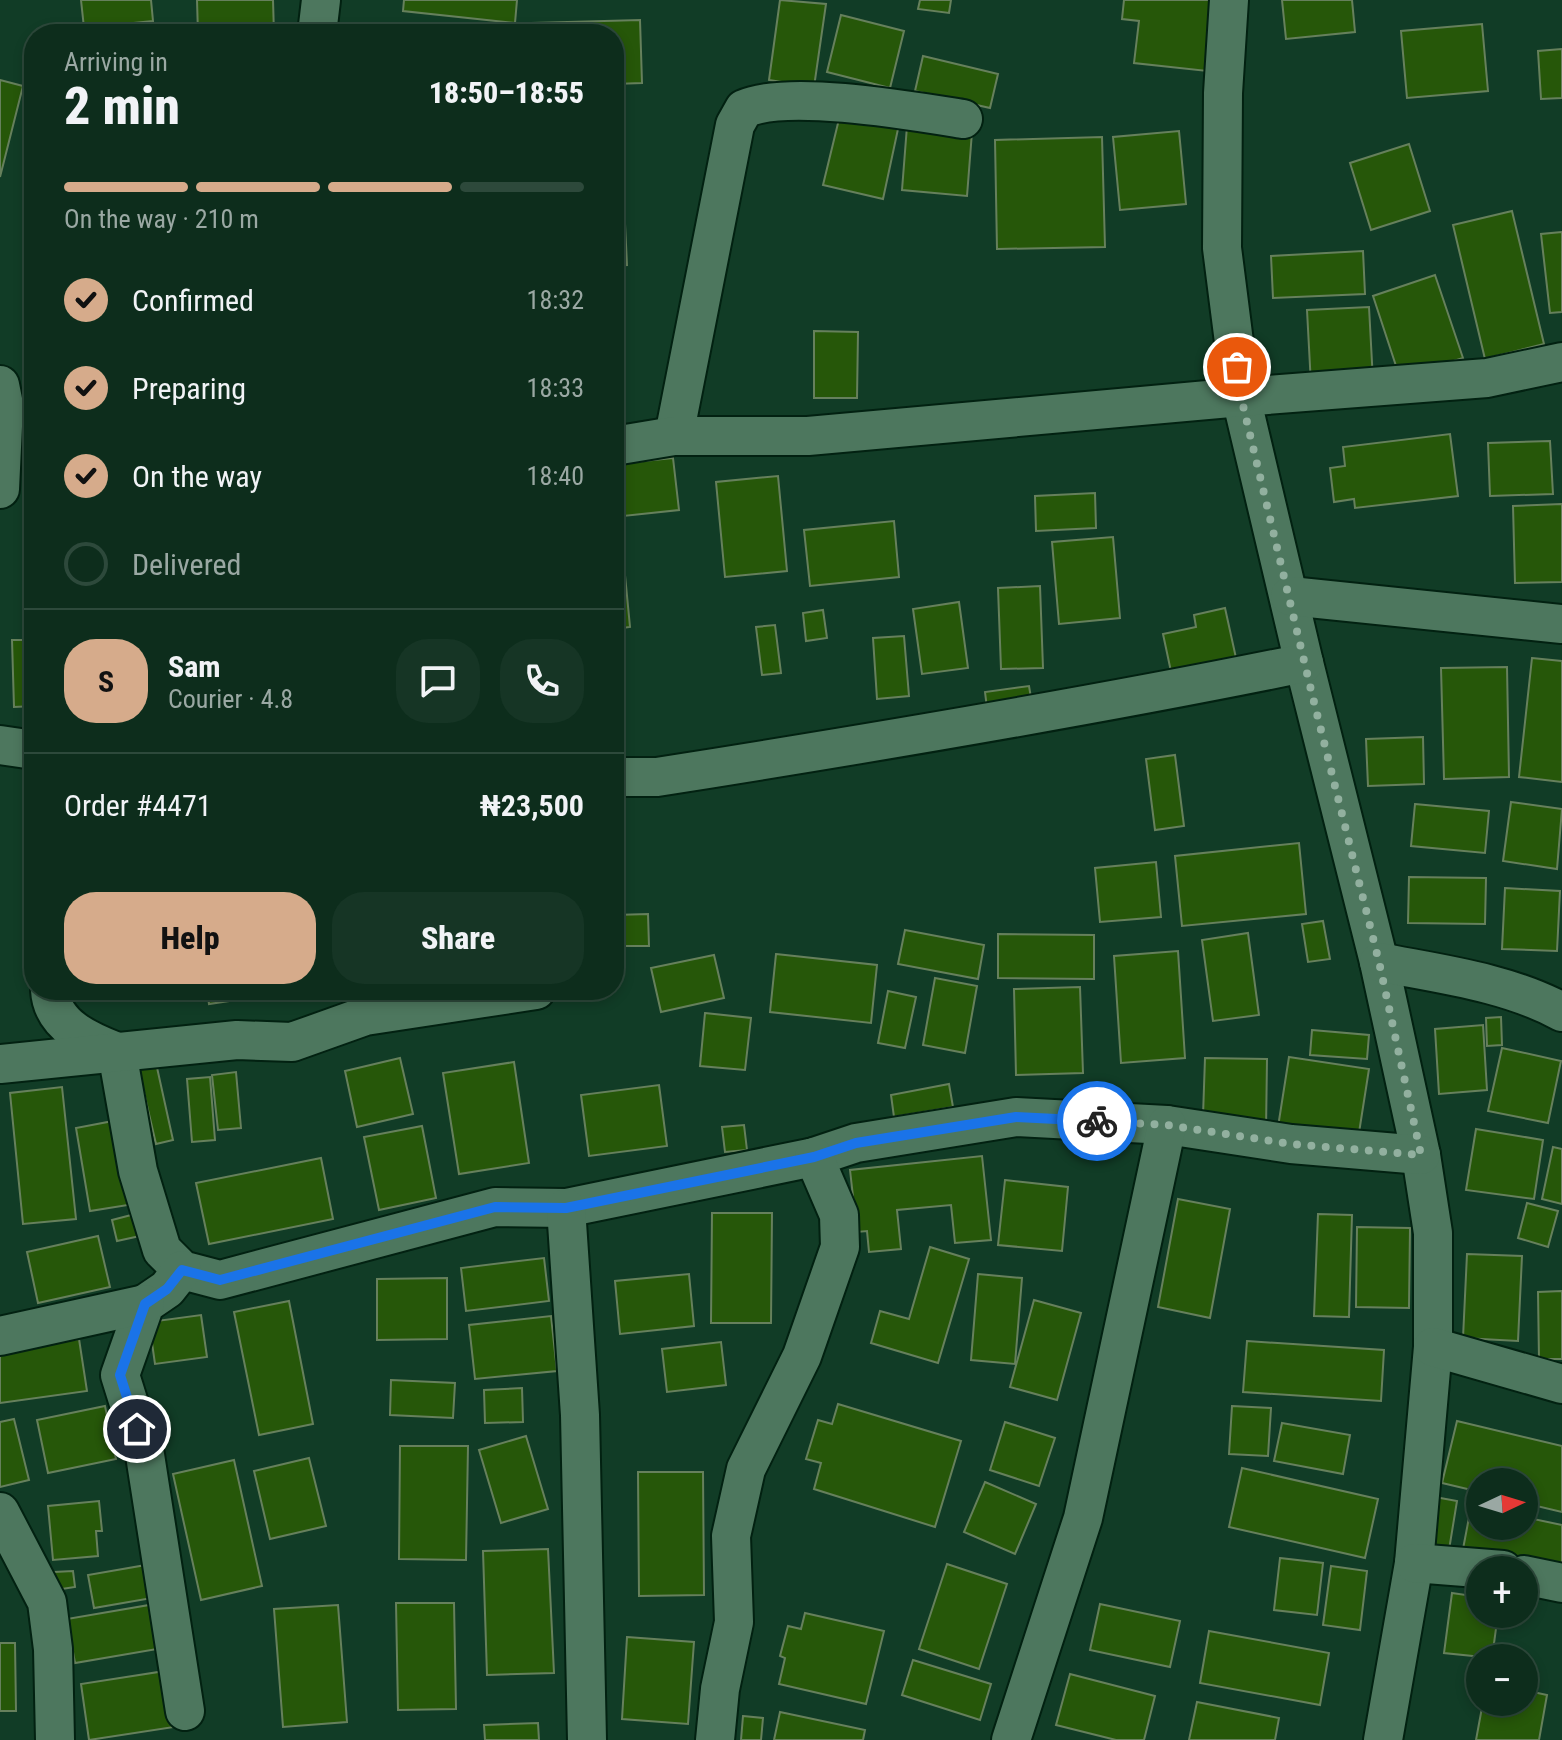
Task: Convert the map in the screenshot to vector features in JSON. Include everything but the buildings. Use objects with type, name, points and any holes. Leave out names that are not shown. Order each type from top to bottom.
[{"type":"street","points":[[318,24],[321,0]]},
{"type":"street","points":[[1229,0],[1223,93],[1222,248],[1241,397],[1379,962],[1421,1155],[1433,1233],[1433,1347],[1414,1563],[1383,1740]]},
{"type":"street","points":[[674,436],[735,125],[744,109],[771,100],[886,107],[963,119]]},
{"type":"street","points":[[624,444],[674,436],[808,436],[1487,378],[1562,362]]},
{"type":"street","points":[[0,385],[4,405],[0,489]]},
{"type":"street","points":[[1290,596],[1562,624]]},
{"type":"street","points":[[624,777],[657,777],[929,734],[1148,695],[1304,663]]},
{"type":"street","points":[[0,745],[24,749]]},
{"type":"street","points":[[1379,962],[1476,982],[1544,1002],[1562,1012]]},
{"type":"street","points":[[52,1000],[77,1036],[117,1052]]},
{"type":"street","points":[[0,1064],[237,1040],[292,1042],[365,1016],[470,1000]]},
{"type":"street","points":[[117,1052],[142,1184],[162,1250],[182,1270],[220,1280],[495,1207],[566,1208],[814,1157],[856,1143],[1016,1117],[1167,1125],[1291,1144],[1421,1155]]},
{"type":"street","points":[[1011,1740],[1083,1518],[1167,1125]]},
{"type":"street","points":[[715,1740],[720,1689],[734,1622],[731,1536],[746,1469],[802,1356],[840,1247],[839,1215],[814,1157]]},
{"type":"street","points":[[566,1208],[580,1415],[587,1740]]},
{"type":"street","points":[[0,1336],[145,1304],[167,1289],[182,1270]]},
{"type":"street","points":[[145,1304],[120,1375],[145,1455],[185,1711]]},
{"type":"street","points":[[1433,1347],[1562,1384]]},
{"type":"street","points":[[0,1512],[47,1602],[53,1649],[55,1740]]},
{"type":"street","points":[[1414,1563],[1466,1567]]},
{"type":"street","points":[[1538,1578],[1562,1583]]},
{"type":"way so far","points":[[1097,1121],[1167,1125],[1291,1144],[1421,1155],[1379,962],[1304,663],[1241,397],[1237,367]]},
{"type":"route","points":[[137,1429],[120,1375],[145,1304],[167,1289],[182,1270],[220,1280],[495,1207],[566,1208],[814,1157],[856,1143],[939,1129],[1016,1117],[1097,1121]]}]
